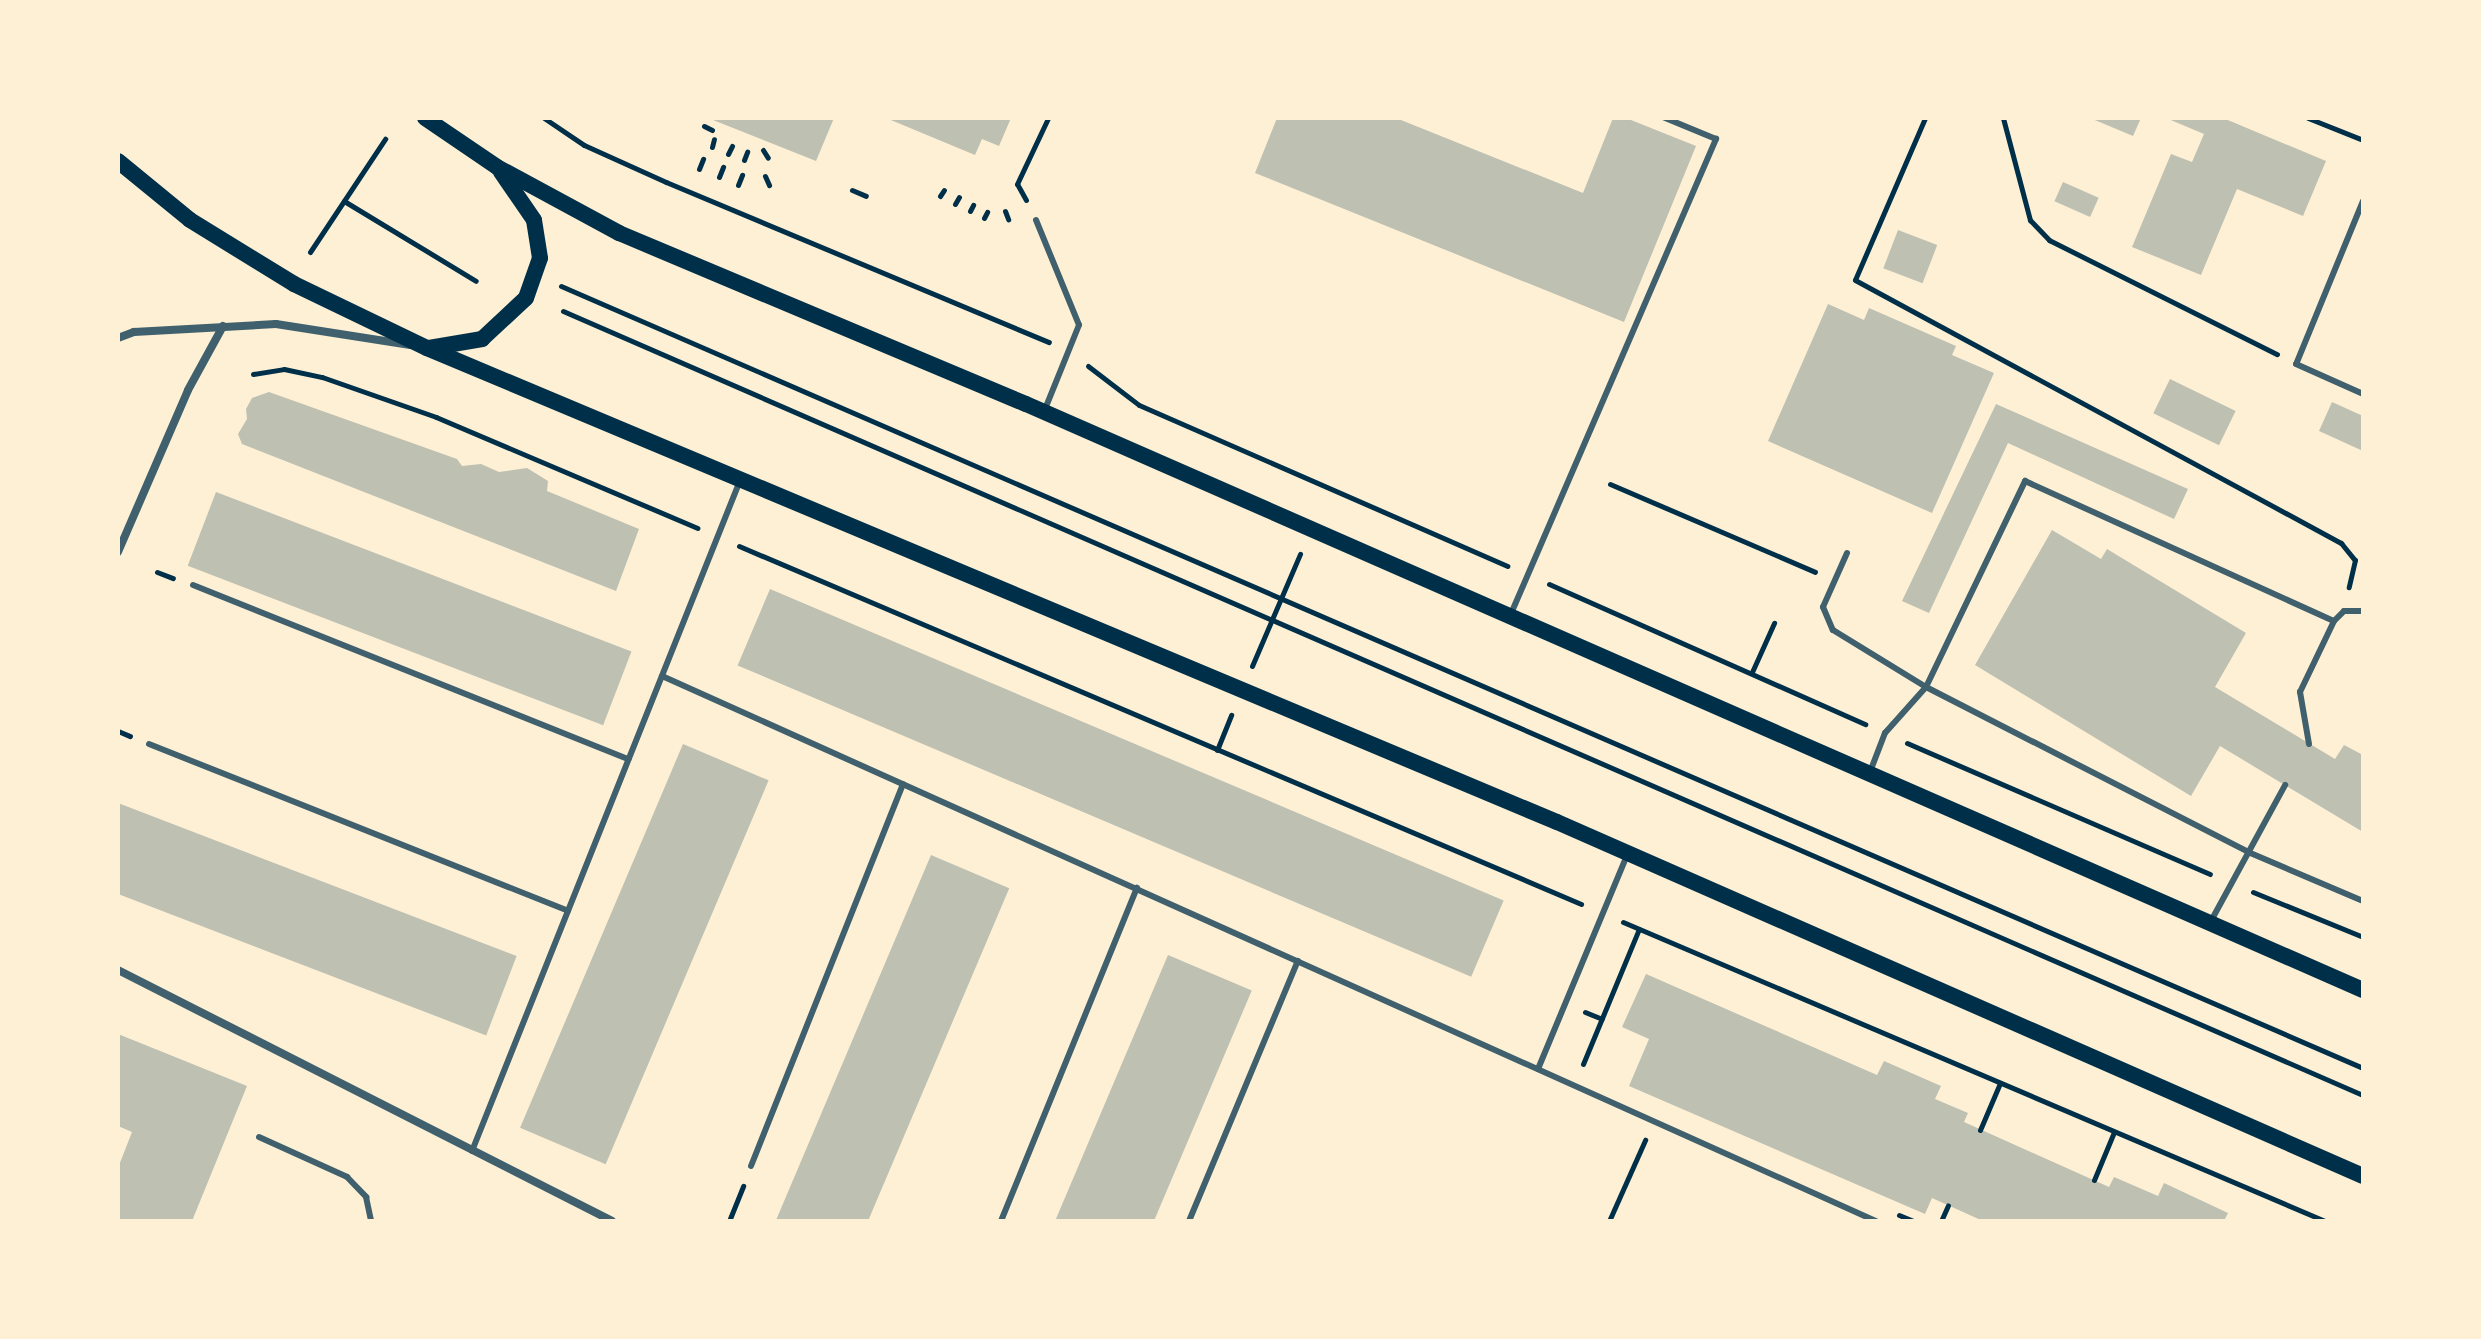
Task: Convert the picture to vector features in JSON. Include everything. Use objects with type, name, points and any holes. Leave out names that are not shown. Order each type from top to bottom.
[{"type":"main road","points":[[425,118],[497,167],[619,233],[1043,411],[1310,532],[2363,990]]},
{"type":"main road","points":[[118,161],[190,220],[294,284],[427,348],[1628,853],[2363,1176]]},
{"type":"main road","points":[[427,348],[482,339],[526,298],[540,258],[534,220],[497,167]]},
{"type":"street","points":[[118,338],[223,326],[276,324],[427,348]]},
{"type":"street","points":[[118,552],[182,403],[223,326]]},
{"type":"street","points":[[118,970],[612,1221]]},
{"type":"lane","points":[[1509,619],[1716,139],[1665,118]]},
{"type":"lane","points":[[2363,201],[2296,364],[2363,394]]},
{"type":"lane","points":[[1036,220],[1079,325],[1071,354],[1043,411]]},
{"type":"lane","points":[[472,1151],[741,479]]},
{"type":"lane","points":[[1869,776],[1885,733],[1926,687],[2025,481],[2334,621]]},
{"type":"lane","points":[[1847,553],[1823,607],[1833,630],[1926,687],[2248,852],[2363,901]]},
{"type":"lane","points":[[193,585],[629,759]]},
{"type":"lane","points":[[2309,744],[2300,692],[2334,621],[2344,611],[2363,611]]},
{"type":"lane","points":[[662,676],[1876,1221]]},
{"type":"lane","points":[[149,744],[568,911]]},
{"type":"lane","points":[[751,1166],[903,784]]},
{"type":"lane","points":[[2209,924],[2285,785]]},
{"type":"lane","points":[[1538,1069],[1628,853]]},
{"type":"lane","points":[[1001,1221],[1137,888]]},
{"type":"lane","points":[[1189,1221],[1298,961]]},
{"type":"lane","points":[[259,1137],[347,1177],[366,1197],[371,1221]]},
{"type":"path","points":[[544,118],[584,145],[666,182],[956,300],[1071,354],[1139,405],[1885,733],[2363,937]]},
{"type":"path","points":[[1027,201],[1017,184],[1048,118]]},
{"type":"path","points":[[1925,118],[1855,280],[2341,543],[2355,560],[2344,611]]},
{"type":"path","points":[[2003,118],[2030,220],[2049,240],[2296,364]]},
{"type":"path","points":[[2308,118],[2363,140]]},
{"type":"path","points":[[704,126],[712,130]]},
{"type":"path","points":[[310,252],[385,139]]},
{"type":"path","points":[[712,147],[714,139]]},
{"type":"path","points":[[728,154],[732,146]]},
{"type":"path","points":[[763,150],[768,158]]},
{"type":"path","points":[[744,160],[747,152]]},
{"type":"path","points":[[699,169],[703,159]]},
{"type":"path","points":[[719,177],[723,167]]},
{"type":"path","points":[[738,185],[742,175]]},
{"type":"path","points":[[765,176],[769,185]]},
{"type":"path","points":[[852,190],[866,196]]},
{"type":"path","points":[[955,204],[959,197]]},
{"type":"path","points":[[344,201],[476,281]]},
{"type":"path","points":[[1005,211],[1008,219]]},
{"type":"path","points":[[535,274],[2363,1068]]},
{"type":"path","points":[[563,311],[2363,1095]]},
{"type":"path","points":[[253,374],[284,369],[322,377],[436,417],[2325,1221]]},
{"type":"path","points":[[1610,484],[1835,581]]},
{"type":"path","points":[[1217,750],[1328,490]]},
{"type":"path","points":[[1752,672],[1774,623]]},
{"type":"path","points":[[1580,1072],[1639,929]]},
{"type":"path","points":[[1980,1130],[2000,1083]]},
{"type":"path","points":[[1609,1221],[1653,1121]]},
{"type":"path","points":[[2094,1180],[2114,1132]]},
{"type":"path","points":[[729,1221],[751,1166]]},
{"type":"path","points":[[1941,1221],[1948,1205]]},
{"type":"building","points":[[708,118],[834,118],[816,161]]},
{"type":"building","points":[[886,118],[1011,118],[999,146],[982,139],[975,155]]},
{"type":"building","points":[[1277,118],[1396,118],[1583,193],[1613,118],[1626,118],[1696,146],[1624,322],[1255,173]]},
{"type":"building","points":[[2090,118],[2141,118],[2133,136]]},
{"type":"building","points":[[2166,118],[2223,118],[2326,161],[2303,216],[2237,189],[2201,275],[2132,247],[2171,154],[2192,162],[2204,134]]},
{"type":"building","points":[[2063,182],[2099,198],[2090,217],[2054,201]]},
{"type":"building","points":[[1898,230],[1937,245],[1923,283],[1883,268]]},
{"type":"building","points":[[1828,304],[1864,320],[1869,308],[1956,346],[1952,355],[1994,373],[1932,513],[1768,441]]},
{"type":"building","points":[[2170,379],[2236,411],[2219,445],[2153,413]]},
{"type":"building","points":[[269,392],[457,459],[462,466],[481,464],[499,472],[527,468],[548,481],[547,491],[639,529],[616,591],[242,444],[238,434],[247,419],[246,409],[252,398]]},
{"type":"building","points":[[2332,402],[2363,416],[2363,451],[2319,431]]},
{"type":"building","points":[[1996,404],[2188,489],[2174,519],[2008,443],[1929,613],[1902,601]]},
{"type":"building","points":[[216,492],[631,651],[603,725],[188,566]]},
{"type":"building","points":[[2052,530],[2101,559],[2107,549],[2246,633],[2215,687],[2335,759],[2344,745],[2363,755],[2363,832],[2220,746],[2191,796],[1975,665]]},
{"type":"building","points":[[770,589],[1504,900],[1471,977],[738,665]]},
{"type":"building","points":[[683,744],[769,780],[606,1164],[520,1128]]},
{"type":"building","points":[[118,803],[517,956],[486,1035],[118,894]]},
{"type":"building","points":[[931,855],[1009,888],[868,1221],[776,1220]]},
{"type":"building","points":[[1168,955],[1252,991],[1154,1221],[1055,1221]]},
{"type":"building","points":[[1646,974],[1877,1075],[1884,1061],[1941,1086],[1935,1099],[1968,1113],[1964,1122],[2109,1187],[2114,1177],[2158,1196],[2164,1183],[2228,1213],[2224,1221],[1983,1221],[1932,1198],[1925,1214],[1629,1086],[1649,1039],[1622,1027]]},
{"type":"building","points":[[118,1034],[247,1086],[192,1221],[118,1221],[118,1168],[132,1132],[118,1126]]}]
